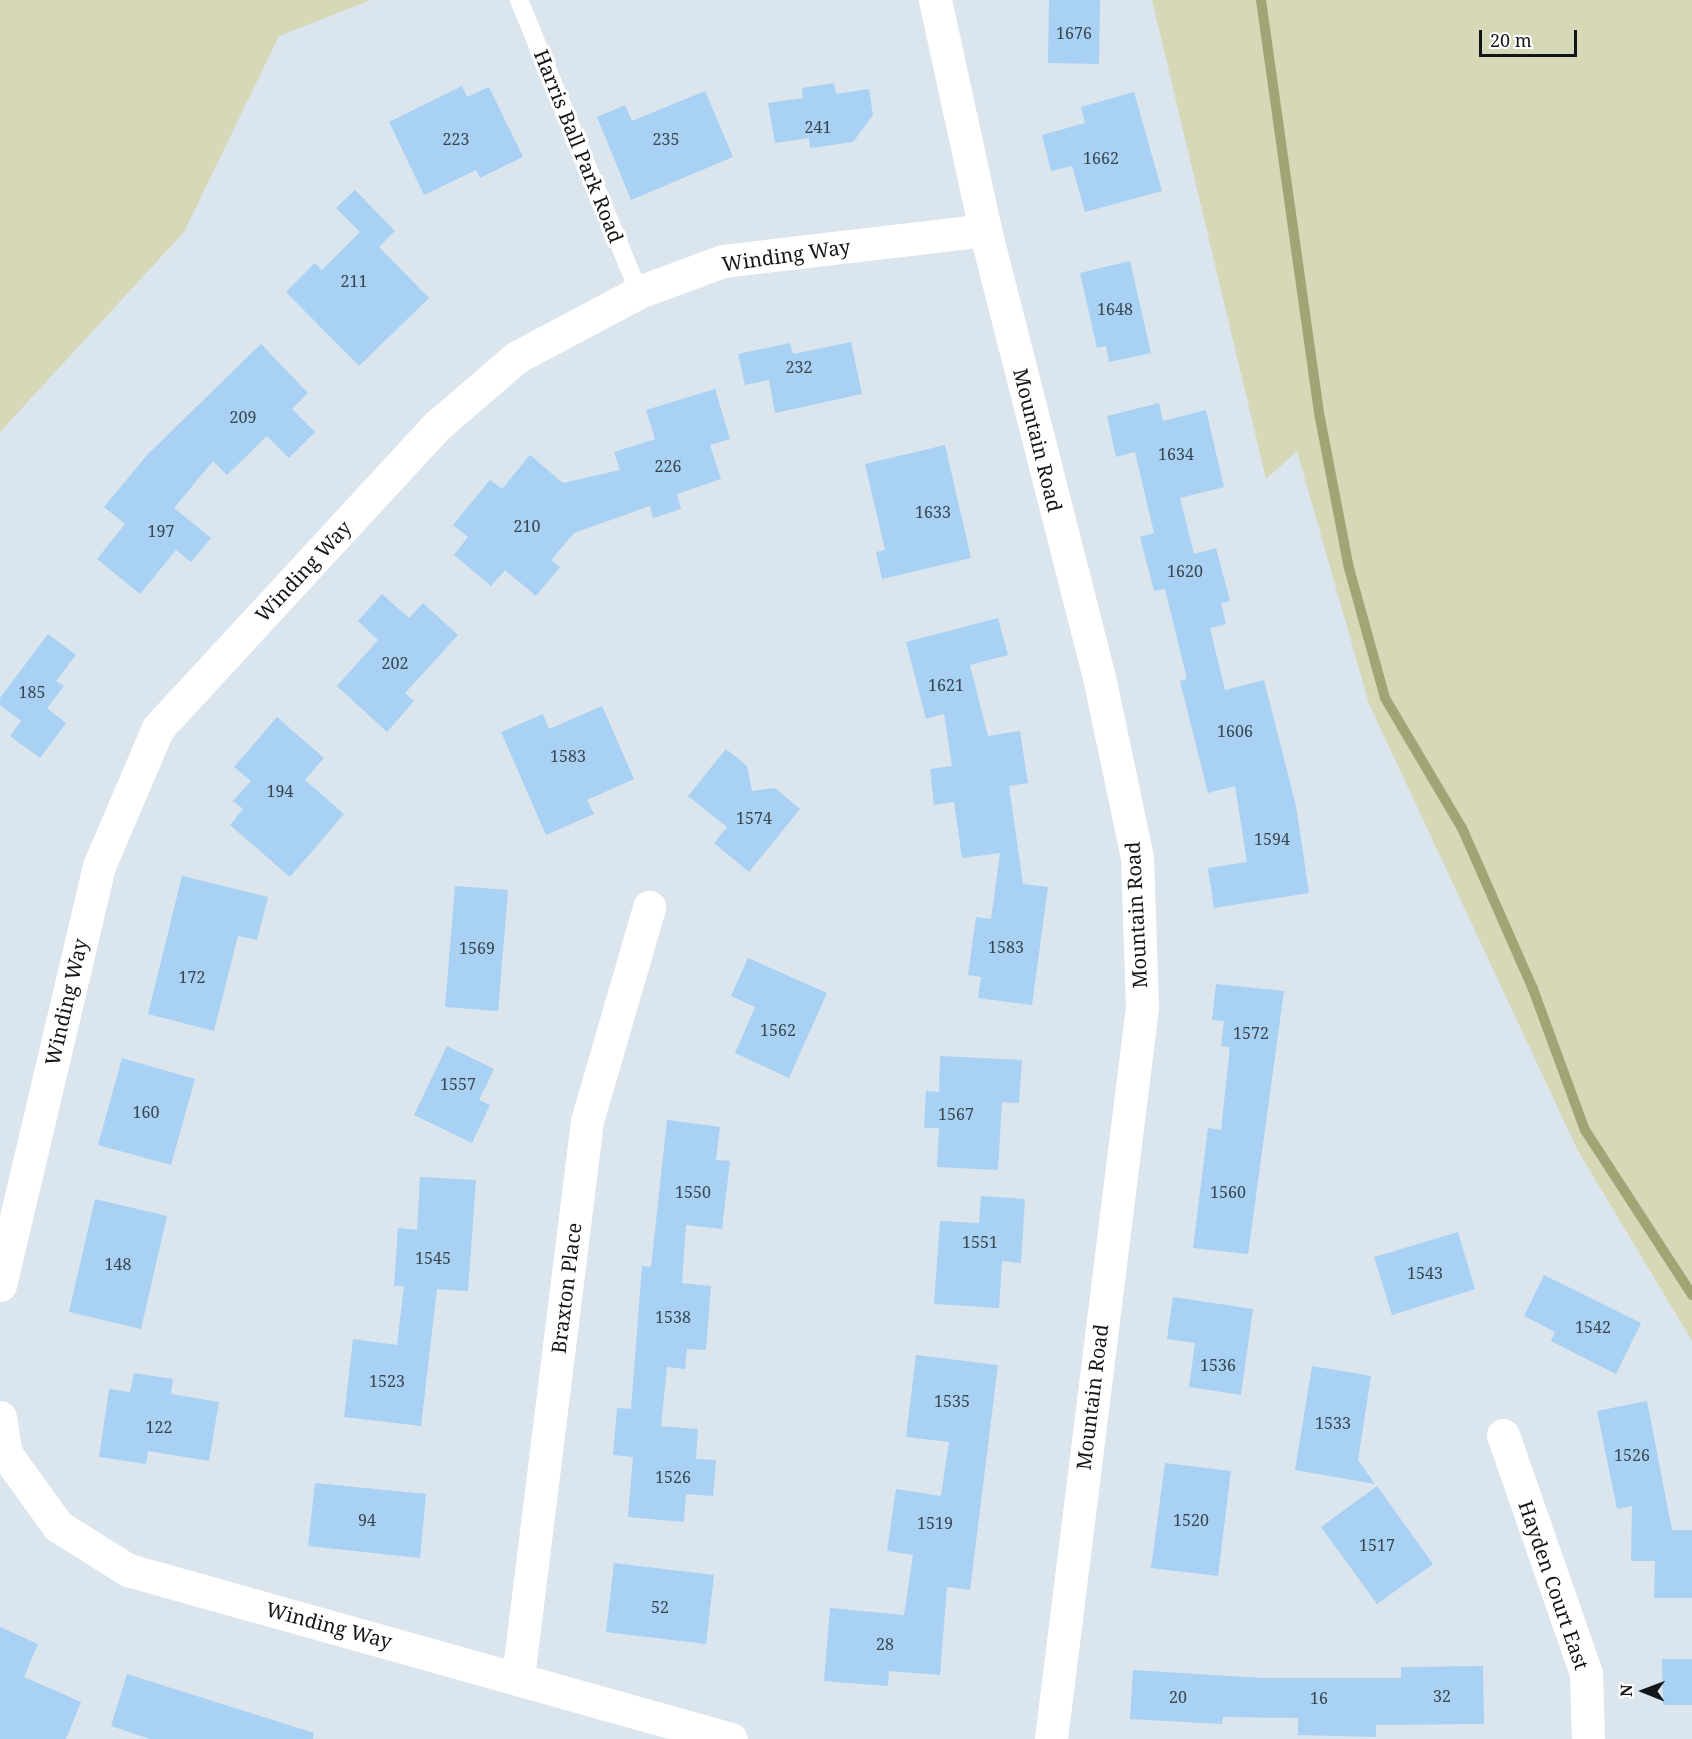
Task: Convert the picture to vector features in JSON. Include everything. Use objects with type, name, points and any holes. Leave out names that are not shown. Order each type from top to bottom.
[{"type":"street","name":"Mountain Road","points":[[936,0],[985,230],[1099,678],[1137,857],[1142,1006],[1051,1739]]},
{"type":"street","name":"Winding Way","points":[[0,1285],[99,866],[158,728],[439,424],[517,357],[639,292],[723,261],[985,230]]},
{"type":"street","name":"Braxton Place","points":[[518,1677],[587,1121],[649,907]]},
{"type":"street","name":"Winding Way","points":[[0,1418],[6,1454],[58,1526],[129,1570],[518,1677],[731,1739]]},
{"type":"street","name":"Hayden Court East","points":[[1503,1435],[1586,1673],[1588,1739]]},
{"type":"lane","name":"Harris Ball Park Road","points":[[519,0],[639,292]]},
{"type":"green space","points":[[0,0],[371,0],[279,36],[184,232],[0,432]]},
{"type":"green space","points":[[1152,0],[1692,0],[1692,1341],[1578,1151],[1369,704],[1297,451],[1266,479]]},
{"type":"building","points":[[1049,0],[1100,0],[1099,64],[1048,63]]},
{"type":"building","points":[[834,83],[836,94],[869,89],[873,115],[853,142],[810,148],[809,138],[775,143],[768,103],[803,98],[802,88]]},
{"type":"building","points":[[462,86],[467,97],[489,87],[523,157],[480,178],[476,170],[424,195],[389,122]]},
{"type":"building","points":[[705,91],[733,157],[631,200],[597,117],[625,105],[632,121]]},
{"type":"building","points":[[1134,92],[1162,191],[1085,212],[1072,166],[1051,171],[1042,135],[1085,123],[1081,107]]},
{"type":"building","points":[[355,190],[395,231],[379,247],[429,298],[359,366],[286,292],[315,263],[322,270],[360,232],[336,208]]},
{"type":"building","points":[[1130,261],[1151,353],[1109,362],[1106,346],[1097,348],[1080,273]]},
{"type":"building","points":[[851,342],[862,394],[775,413],[769,380],[745,385],[738,354],[790,343],[793,354]]},
{"type":"building","points":[[261,344],[308,393],[292,409],[315,432],[289,458],[267,436],[227,475],[213,461],[174,508],[211,538],[191,562],[176,550],[140,594],[97,559],[125,524],[104,507],[148,454]]},
{"type":"building","points":[[715,389],[730,439],[710,445],[721,479],[677,494],[681,509],[653,518],[650,506],[574,533],[551,560],[560,567],[536,596],[505,570],[491,586],[454,555],[468,537],[453,525],[490,480],[502,489],[530,455],[563,483],[620,470],[614,452],[655,439],[646,410]]},
{"type":"building","points":[[1159,403],[1163,421],[1206,410],[1224,487],[1180,498],[1194,554],[1216,548],[1230,601],[1221,603],[1226,624],[1210,628],[1225,690],[1264,680],[1296,806],[1309,893],[1214,908],[1208,868],[1247,862],[1235,786],[1208,793],[1180,681],[1187,679],[1165,589],[1154,591],[1140,537],[1154,533],[1135,452],[1116,457],[1107,416]]},
{"type":"building","points":[[945,445],[971,558],[882,579],[876,552],[885,550],[865,464]]},
{"type":"building","points":[[382,594],[409,618],[423,603],[458,635],[405,693],[414,701],[387,732],[337,686],[378,640],[358,621]]},
{"type":"building","points":[[998,618],[1008,655],[970,665],[988,736],[1020,731],[1028,783],[1009,786],[1023,884],[1048,887],[1032,1005],[978,998],[981,977],[968,975],[976,917],[991,919],[1000,853],[962,858],[954,802],[934,805],[930,769],[952,766],[944,714],[926,719],[906,642]]},
{"type":"building","points":[[48,634],[76,655],[56,681],[64,686],[47,708],[66,723],[40,758],[10,736],[21,721],[0,705],[0,698]]},
{"type":"building","points":[[602,706],[634,779],[587,800],[594,814],[546,835],[501,732],[543,714],[549,729]]},
{"type":"building","points":[[277,717],[324,758],[305,780],[344,814],[290,877],[230,825],[243,809],[233,801],[251,781],[234,767]]},
{"type":"building","points":[[726,749],[747,766],[752,791],[775,788],[800,809],[749,872],[714,843],[727,827],[688,796]]},
{"type":"building","points":[[182,876],[268,897],[257,940],[238,936],[214,1031],[148,1014]]},
{"type":"building","points":[[455,886],[508,890],[498,1011],[445,1007]]},
{"type":"building","points":[[748,958],[827,993],[789,1078],[735,1053],[755,1007],[731,996]]},
{"type":"building","points":[[1216,984],[1284,991],[1248,1254],[1193,1248],[1208,1128],[1221,1130],[1230,1047],[1221,1046],[1224,1021],[1212,1020]]},
{"type":"building","points":[[447,1046],[494,1069],[479,1100],[490,1105],[472,1143],[414,1115]]},
{"type":"building","points":[[940,1056],[1022,1060],[1019,1103],[1002,1102],[998,1170],[937,1167],[939,1128],[924,1128],[926,1091],[939,1092]]},
{"type":"building","points":[[122,1058],[195,1079],[171,1165],[98,1145]]},
{"type":"building","points":[[667,1120],[720,1127],[716,1160],[730,1161],[722,1229],[686,1225],[682,1283],[711,1286],[706,1350],[687,1349],[685,1369],[667,1367],[661,1426],[698,1429],[696,1459],[716,1460],[713,1496],[686,1494],[684,1522],[628,1517],[633,1457],[613,1455],[617,1408],[631,1409],[642,1266],[651,1267]]},
{"type":"building","points":[[420,1177],[476,1180],[468,1291],[437,1289],[421,1426],[344,1417],[353,1339],[397,1345],[404,1286],[394,1286],[398,1228],[417,1230]]},
{"type":"building","points":[[981,1196],[1025,1199],[1021,1263],[1002,1261],[999,1308],[934,1304],[940,1221],[979,1223]]},
{"type":"building","points":[[95,1199],[167,1216],[141,1329],[69,1312]]},
{"type":"building","points":[[1458,1232],[1475,1289],[1392,1315],[1374,1257]]},
{"type":"building","points":[[1544,1275],[1641,1323],[1616,1374],[1551,1341],[1555,1332],[1524,1316]]},
{"type":"building","points":[[1173,1297],[1253,1309],[1241,1395],[1189,1387],[1195,1343],[1167,1339]]},
{"type":"building","points":[[916,1355],[998,1365],[970,1590],[947,1587],[940,1675],[889,1671],[888,1686],[824,1681],[830,1608],[904,1615],[913,1555],[887,1551],[896,1489],[941,1496],[949,1442],[906,1437]]},
{"type":"building","points":[[1312,1366],[1371,1376],[1358,1460],[1375,1484],[1295,1470]]},
{"type":"building","points":[[134,1373],[173,1379],[171,1394],[219,1402],[209,1461],[148,1451],[146,1464],[99,1457],[109,1389],[130,1392]]},
{"type":"building","points":[[1647,1401],[1672,1530],[1692,1530],[1692,1598],[1654,1598],[1655,1561],[1631,1561],[1632,1506],[1617,1509],[1597,1411]]},
{"type":"building","points":[[1165,1463],[1231,1471],[1218,1576],[1151,1568]]},
{"type":"building","points":[[315,1483],[426,1494],[420,1558],[308,1546]]},
{"type":"building","points":[[1377,1486],[1433,1564],[1377,1604],[1321,1527]]},
{"type":"building","points":[[614,1563],[714,1575],[706,1644],[606,1632]]},
{"type":"building","points":[[0,1627],[38,1644],[24,1677],[81,1702],[66,1739],[0,1739]]},
{"type":"building","points":[[1662,1659],[1692,1659],[1692,1705],[1663,1705]]},
{"type":"building","points":[[1483,1666],[1484,1724],[1376,1725],[1376,1737],[1298,1735],[1298,1718],[1223,1717],[1222,1724],[1130,1719],[1133,1670],[1262,1678],[1401,1678],[1401,1667]]},
{"type":"building","points":[[127,1674],[314,1733],[313,1739],[150,1739],[111,1726]]},
{"type":"waterway","points":[[1261,0],[1320,418],[1349,568],[1385,698],[1462,828],[1533,989],[1585,1130],[1692,1295]]}]
